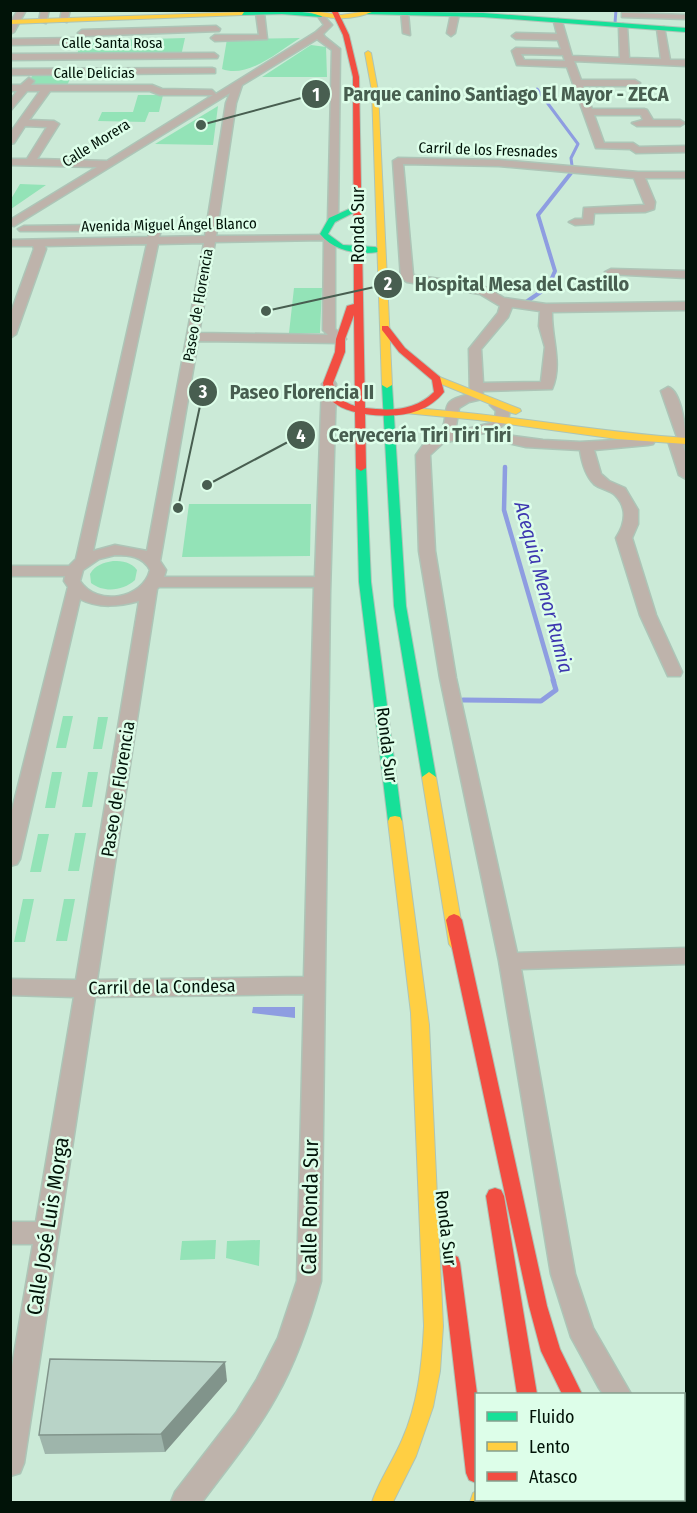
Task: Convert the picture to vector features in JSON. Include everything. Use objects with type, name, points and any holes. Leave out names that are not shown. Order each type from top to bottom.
[{"type":"main road","points":[[308,10],[352,14]]},
{"type":"main road","points":[[15,21],[65,15],[83,31],[122,25],[139,14],[284,11],[352,14],[412,12],[484,13],[624,21],[661,29],[687,30]]},
{"type":"main road","name":"Ronda Sur","points":[[352,14],[364,38],[375,91],[388,412],[400,606],[454,920],[485,1128]]},
{"type":"main road","name":"Ronda Sur","points":[[352,14],[346,35],[356,77],[359,411],[365,582],[442,1192]]},
{"type":"main road","points":[[358,208],[326,230],[342,248],[382,250]]},
{"type":"main road","points":[[358,284],[347,326],[340,339],[340,354],[331,364],[329,384],[333,396],[340,404],[359,411],[410,411],[502,420],[587,439]]},
{"type":"main road","points":[[385,328],[406,357],[436,379],[439,391],[435,398],[422,408],[410,411]]},
{"type":"main road","points":[[340,354],[359,353],[386,357],[436,379],[477,391],[497,405],[587,439]]},
{"type":"main road","points":[[648,441],[682,441]]},
{"type":"main road","points":[[454,920],[526,1249],[537,1312],[551,1352],[571,1393]]},
{"type":"main road","points":[[382,1503],[417,1431],[428,1393],[433,1352],[433,1297],[419,1005]]},
{"type":"main road","points":[[494,1186],[527,1393]]},
{"type":"main road","name":"Ronda Sur","points":[[449,1251],[475,1457]]},
{"type":"street","points":[[407,33],[412,12]]},
{"type":"street","points":[[212,13],[216,34],[214,56],[222,74],[214,96]]},
{"type":"street","points":[[122,25],[180,27],[216,34],[264,38],[260,13]]},
{"type":"street","name":"Calle Morera","points":[[15,222],[200,108],[214,96],[238,85],[352,14]]},
{"type":"street","points":[[451,33],[455,14]]},
{"type":"street","points":[[41,42],[45,17]]},
{"type":"street","points":[[625,61],[624,21],[687,17]]},
{"type":"street","points":[[554,18],[590,112],[600,146],[633,146],[636,150],[687,149]]},
{"type":"street","points":[[661,29],[666,62]]},
{"type":"street","points":[[10,42],[41,42],[83,31],[73,72],[66,88]]},
{"type":"street","points":[[319,34],[336,49],[326,230],[329,330],[340,339]]},
{"type":"street","points":[[516,36],[561,37]]},
{"type":"street","points":[[301,46],[314,43],[329,44]]},
{"type":"street","name":"Calle Santa Rosa","points":[[10,57],[214,56]]},
{"type":"street","points":[[568,58],[687,63]]},
{"type":"street","points":[[152,88],[157,71]]},
{"type":"street","points":[[10,72],[257,73]]},
{"type":"street","points":[[10,108],[35,72]]},
{"type":"street","points":[[578,83],[635,83]]},
{"type":"street","name":"Paseo de Florencia","points":[[86,989],[154,576],[207,231],[231,104],[238,85]]},
{"type":"street","name":"Calle Delicias","points":[[10,88],[152,88],[159,92],[214,96],[231,104]]},
{"type":"street","points":[[10,141],[47,88]]},
{"type":"street","name":"Calle Morera","points":[[15,222],[92,164],[178,110],[200,108]]},
{"type":"street","points":[[590,112],[644,112],[649,123]]},
{"type":"street","points":[[10,119],[54,124],[30,163]]},
{"type":"street","points":[[623,123],[680,123]]},
{"type":"street","points":[[10,162],[109,164]]},
{"type":"street","name":"Carril de los Fresnades","points":[[504,302],[472,288],[406,278],[398,162],[499,163],[638,175],[687,175]]},
{"type":"street","points":[[575,222],[589,222],[588,210],[650,207],[638,175]]},
{"type":"street","points":[[12,244],[25,236],[15,222]]},
{"type":"street","name":"Avenida Miguel Ángel Blanco","points":[[15,222],[154,234],[178,227]]},
{"type":"street","name":"Avenida Miguel Ángel Blanco","points":[[270,226],[293,225]]},
{"type":"street","name":"Avenida Miguel Ángel Blanco","points":[[207,231],[228,226]]},
{"type":"street","name":"Avenida Miguel Ángel Blanco","points":[[12,244],[207,231],[326,230]]},
{"type":"street","points":[[10,859],[154,234]]},
{"type":"street","points":[[10,334],[40,249],[38,242]]},
{"type":"street","points":[[611,272],[687,275]]},
{"type":"street","points":[[477,391],[475,349],[504,314],[506,309],[504,302],[546,308],[687,306]]},
{"type":"street","points":[[546,308],[545,326],[551,347],[548,387],[477,391],[461,400],[450,416],[451,427],[447,433],[426,448],[423,455],[427,551],[448,678],[509,961],[563,1274],[574,1318],[591,1354],[617,1393]]},
{"type":"street","points":[[192,337],[340,339]]},
{"type":"street","name":"Calle Ronda Sur","points":[[185,1503],[257,1405],[276,1373],[290,1340],[309,1281],[329,384]]},
{"type":"street","points":[[668,392],[682,441],[687,475]]},
{"type":"street","points":[[438,440],[496,426],[502,420],[502,409],[497,405]]},
{"type":"street","points":[[450,416],[461,428],[482,430],[513,441],[587,439],[618,445],[648,441]]},
{"type":"street","points":[[587,439],[590,470],[605,487],[620,491],[633,514],[633,523],[624,538],[648,615],[674,672]]},
{"type":"street","points":[[10,582],[76,576],[106,552],[124,550],[141,553],[154,576]]},
{"type":"street","points":[[10,571],[76,576],[95,600],[114,601],[134,598],[154,576],[323,576]]},
{"type":"street","points":[[509,961],[687,956]]},
{"type":"street","name":"Carril de la Condesa","points":[[10,987],[86,989],[314,985]]},
{"type":"street","name":"Calle José Luis Morga","points":[[10,1463],[19,1357],[47,1233],[86,989]]},
{"type":"street","points":[[10,1233],[47,1233]]},
{"type":"green space","points":[[185,38],[181,56],[77,56],[80,41]]},
{"type":"green space","points":[[300,38],[253,67],[232,71],[222,69],[227,39]]},
{"type":"green space","points":[[311,45],[326,47],[327,77],[262,77]]},
{"type":"green space","points":[[35,72],[73,72],[66,88],[24,88]]},
{"type":"green space","points":[[138,95],[163,95],[159,112],[149,112],[145,122],[98,121],[102,112],[133,112]]},
{"type":"green space","points":[[218,106],[213,145],[155,144]]},
{"type":"green space","points":[[20,184],[46,185],[11,209],[11,199]]},
{"type":"green space","points":[[294,288],[322,288],[320,333],[289,333]]},
{"type":"green space","points":[[189,504],[311,504],[310,556],[182,557]]},
{"type":"green space","points":[[113,561],[126,562],[135,567],[137,570],[135,580],[125,587],[113,589],[102,588],[91,583],[90,574],[94,568]]},
{"type":"green space","points":[[63,716],[73,716],[66,748],[56,748]]},
{"type":"green space","points":[[98,717],[108,717],[102,749],[93,749]]},
{"type":"green space","points":[[52,772],[62,772],[55,808],[45,808]]},
{"type":"green space","points":[[88,772],[98,772],[92,807],[82,807]]},
{"type":"green space","points":[[75,833],[86,833],[79,871],[68,871]]},
{"type":"green space","points":[[38,834],[49,834],[41,872],[30,872]]},
{"type":"green space","points":[[23,899],[34,899],[25,942],[14,942]]},
{"type":"green space","points":[[64,899],[75,899],[67,941],[56,941]]},
{"type":"green space","points":[[216,1240],[215,1259],[180,1260],[182,1241]]},
{"type":"green space","points":[[260,1240],[259,1266],[226,1258],[227,1241]]},
{"type":"water","points":[[253,1007],[295,1007],[295,1018],[252,1013]]},
{"type":"building","points":[[50,1359],[225,1362],[161,1434],[39,1435]]},
{"type":"waterway","name":"Acequia Menor Rumia","points":[[615,23],[616,10]]},
{"type":"waterway","name":"Acequia Menor Rumia","points":[[537,89],[578,144],[571,158],[572,166]]},
{"type":"waterway","name":"Acequia Menor Rumia","points":[[526,302],[548,287],[555,271],[538,215],[571,173]]},
{"type":"waterway","name":"Acequia Menor Rumia","points":[[505,467],[504,510],[554,682]]},
{"type":"waterway","name":"Acequia Menor Rumia","points":[[463,700],[541,701],[556,690],[553,680]]},
{"type":"traffic: fast","points":[[242,13],[282,12],[321,15]]},
{"type":"traffic: fast","points":[[368,13],[483,15],[686,30]]},
{"type":"traffic: fast","points":[[359,208],[332,220],[324,234],[340,247],[375,250]]},
{"type":"traffic: fast","points":[[387,385],[400,606],[429,777]]},
{"type":"traffic: fast","points":[[361,468],[365,582],[395,821]]},
{"type":"traffic: slow","points":[[308,10],[341,17],[373,10]]},
{"type":"traffic: slow","points":[[10,22],[242,13]]},
{"type":"traffic: slow","points":[[368,53],[375,91],[387,385]]},
{"type":"traffic: slow","points":[[437,379],[516,411]]},
{"type":"traffic: slow","points":[[409,411],[686,441]]},
{"type":"traffic: slow","points":[[429,777],[457,944]]},
{"type":"traffic: slow","points":[[395,821],[421,1025]]},
{"type":"traffic: slow","points":[[382,1502],[419,1422],[427,1393],[433,1349],[433,1282],[419,1005]]},
{"type":"traffic: jam","points":[[334,10],[346,35],[356,77],[361,468]]},
{"type":"traffic: jam","points":[[352,306],[340,339],[338,359],[328,383],[329,389],[340,404],[365,411],[393,413],[419,407],[439,392],[437,379],[402,350],[385,328]]},
{"type":"traffic: jam","points":[[454,920],[538,1306],[551,1351],[572,1393]]},
{"type":"traffic: jam","points":[[495,1196],[527,1393]]},
{"type":"traffic: jam","points":[[451,1263],[475,1465]]},
{"type":"place","name":"Parque canino Santiago El Mayor - ZECA","points":[[201,125]]},
{"type":"place","name":"Hospital Mesa del Castillo","points":[[266,311]]},
{"type":"place","name":"Cervecería Tiri Tiri Tiri","points":[[207,485]]},
{"type":"place","name":"Paseo Florencia II","points":[[178,508]]}]
